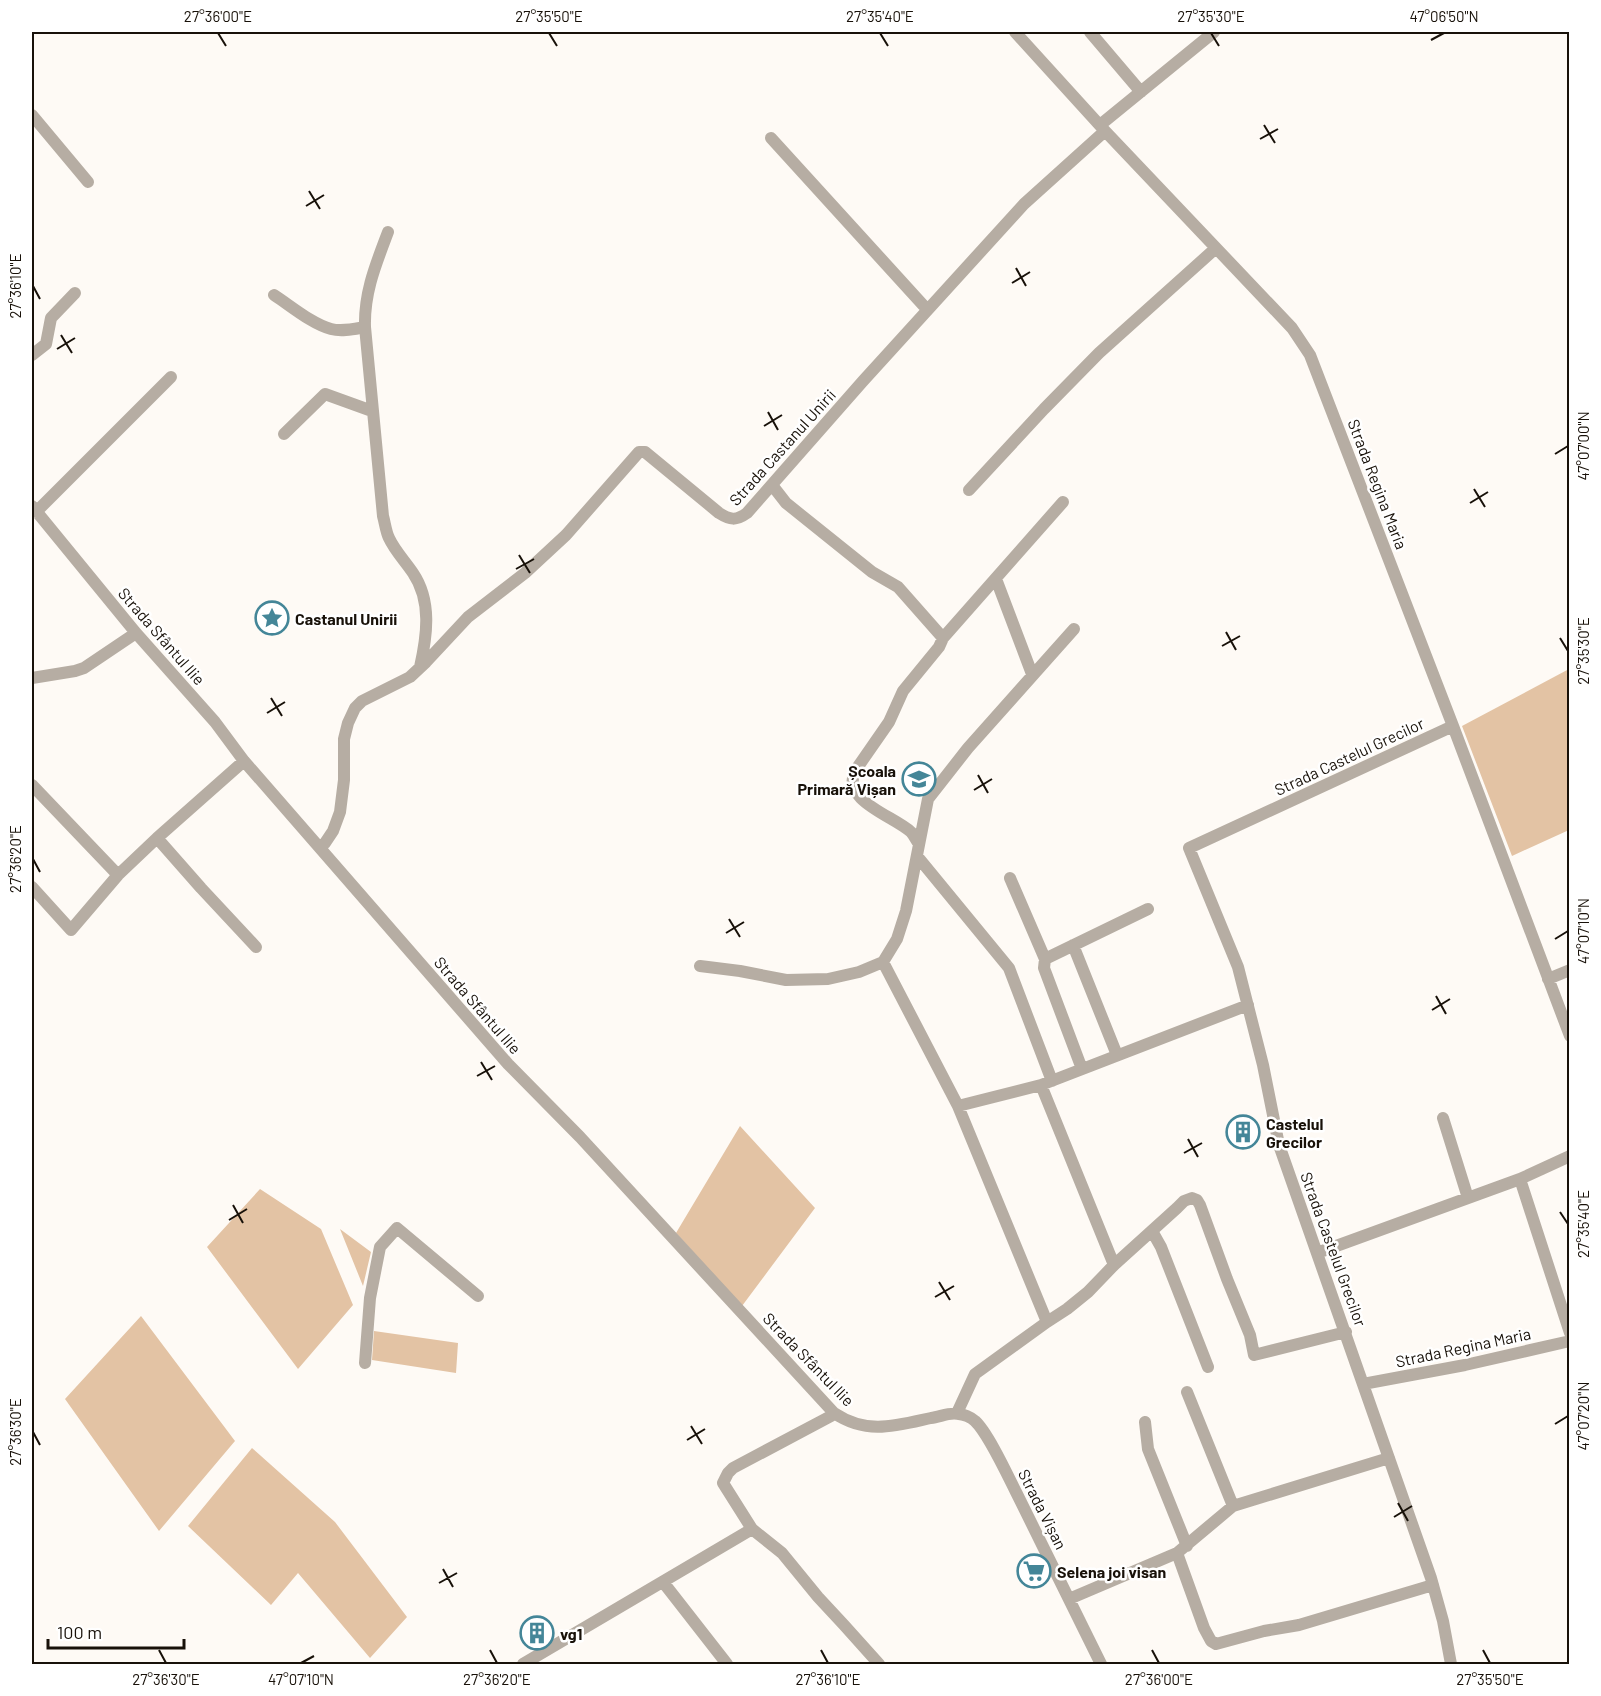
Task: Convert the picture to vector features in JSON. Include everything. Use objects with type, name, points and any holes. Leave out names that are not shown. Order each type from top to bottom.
[{"type":"street","name":"Strada Regina Maria","points":[[1015,32],[1102,128],[1292,328],[1310,355],[1569,1036]]},
{"type":"street","points":[[1090,32],[1142,92]]},
{"type":"street","name":"Strada Castanul Unirii","points":[[320,847],[333,831],[340,812],[344,780],[344,739],[351,715],[362,701],[410,677],[468,617],[525,573],[566,535],[639,452],[645,452],[719,513],[732,520],[747,513],[1024,204],[1102,128],[1214,32]]},
{"type":"street","points":[[32,115],[88,182]]},
{"type":"street","points":[[771,138],[923,305],[929,308]]},
{"type":"street","points":[[388,232],[364,308],[365,327],[383,516],[388,536],[418,581],[426,606],[424,650],[420,668]]},
{"type":"street","points":[[969,490],[1099,353],[1216,248]]},
{"type":"street","points":[[32,355],[46,344],[51,318],[75,293]]},
{"type":"street","points":[[274,295],[316,322],[332,329],[365,327]]},
{"type":"street","points":[[34,509],[171,377]]},
{"type":"street","points":[[284,434],[325,394],[372,411]]},
{"type":"street","points":[[772,485],[794,510],[872,572],[898,588],[943,638]]},
{"type":"street","points":[[1063,502],[943,638],[903,691],[889,722],[855,771],[852,784],[863,801],[910,832],[918,850],[1009,968],[1047,1083],[1114,1265]]},
{"type":"street","name":"Strada Sfântul Ilie","points":[[34,509],[136,633],[215,722],[244,761],[508,1064],[580,1137],[834,1413],[847,1422],[859,1426],[880,1427],[957,1413]]},
{"type":"street","points":[[996,579],[1032,674]]},
{"type":"street","points":[[700,966],[786,980],[828,979],[859,972],[883,962],[897,939],[906,911],[928,799],[968,748],[1074,629]]},
{"type":"street","points":[[32,678],[84,668],[136,633]]},
{"type":"street","name":"Strada Castelul Grecilor","points":[[1451,1665],[1443,1621],[1433,1585],[1279,1145],[1263,1065],[1238,967],[1189,848],[1453,726]]},
{"type":"street","points":[[32,887],[71,930],[118,875],[244,761]]},
{"type":"street","points":[[32,785],[118,875]]},
{"type":"street","points":[[157,838],[256,946]]},
{"type":"street","points":[[1010,878],[1045,959],[1044,968],[1082,1069]]},
{"type":"street","points":[[1045,959],[1148,909]]},
{"type":"street","points":[[1073,945],[1117,1055]]},
{"type":"street","points":[[883,962],[958,1106],[1047,1322]]},
{"type":"street","points":[[1548,979],[1569,970]]},
{"type":"street","points":[[958,1106],[1047,1083],[1248,1005]]},
{"type":"street","points":[[1443,1118],[1468,1198]]},
{"type":"street","points":[[1317,1253],[1520,1179],[1569,1156]]},
{"type":"street","points":[[1520,1179],[1569,1333]]},
{"type":"street","points":[[957,1413],[975,1374],[1088,1292],[1184,1201],[1192,1198],[1197,1200],[1250,1335],[1254,1355],[1346,1332]]},
{"type":"street","points":[[365,1363],[370,1298],[380,1247],[397,1228],[477,1296]]},
{"type":"street","points":[[1152,1231],[1161,1247],[1208,1367]]},
{"type":"street","name":"Strada Regina Maria","points":[[1363,1384],[1465,1365],[1569,1341]]},
{"type":"street","points":[[1187,1392],[1233,1506]]},
{"type":"street","points":[[834,1413],[740,1463],[728,1473],[723,1483],[752,1529],[782,1553],[879,1665]]},
{"type":"street","name":"Strada Vișan","points":[[957,1413],[974,1419],[986,1436],[1101,1665]]},
{"type":"street","points":[[1145,1422],[1148,1449],[1182,1549],[1204,1628],[1210,1640],[1216,1644],[1264,1631],[1299,1625],[1433,1585]]},
{"type":"street","points":[[1069,1599],[1182,1549],[1233,1506],[1389,1458]]},
{"type":"street","points":[[523,1665],[752,1529]]},
{"type":"street","points":[[663,1582],[727,1665]]},
{"type":"shaded area","points":[[1569,669],[1569,830],[1512,856],[1462,726]]},
{"type":"shaded area","points":[[740,1126],[815,1208],[742,1306],[676,1233]]},
{"type":"shaded area","points":[[260,1189],[321,1229],[353,1305],[298,1369],[207,1247]]},
{"type":"shaded area","points":[[340,1229],[371,1252],[363,1286]]},
{"type":"shaded area","points":[[141,1316],[235,1441],[159,1531],[65,1399]]},
{"type":"shaded area","points":[[374,1331],[458,1343],[456,1373],[372,1360]]},
{"type":"shaded area","points":[[252,1448],[335,1522],[407,1617],[370,1658],[298,1573],[271,1605],[188,1526]]},
{"type":"place","name":"Castanul Unirii","points":[[272,618]]},
{"type":"place","name":"Școala Primară Vișan","points":[[919,779]]},
{"type":"place","name":"Castelul Grecilor","points":[[1243,1132]]},
{"type":"place","name":"Selena joi visan","points":[[1034,1571]]},
{"type":"place","name":"vg1","points":[[537,1633]]}]
